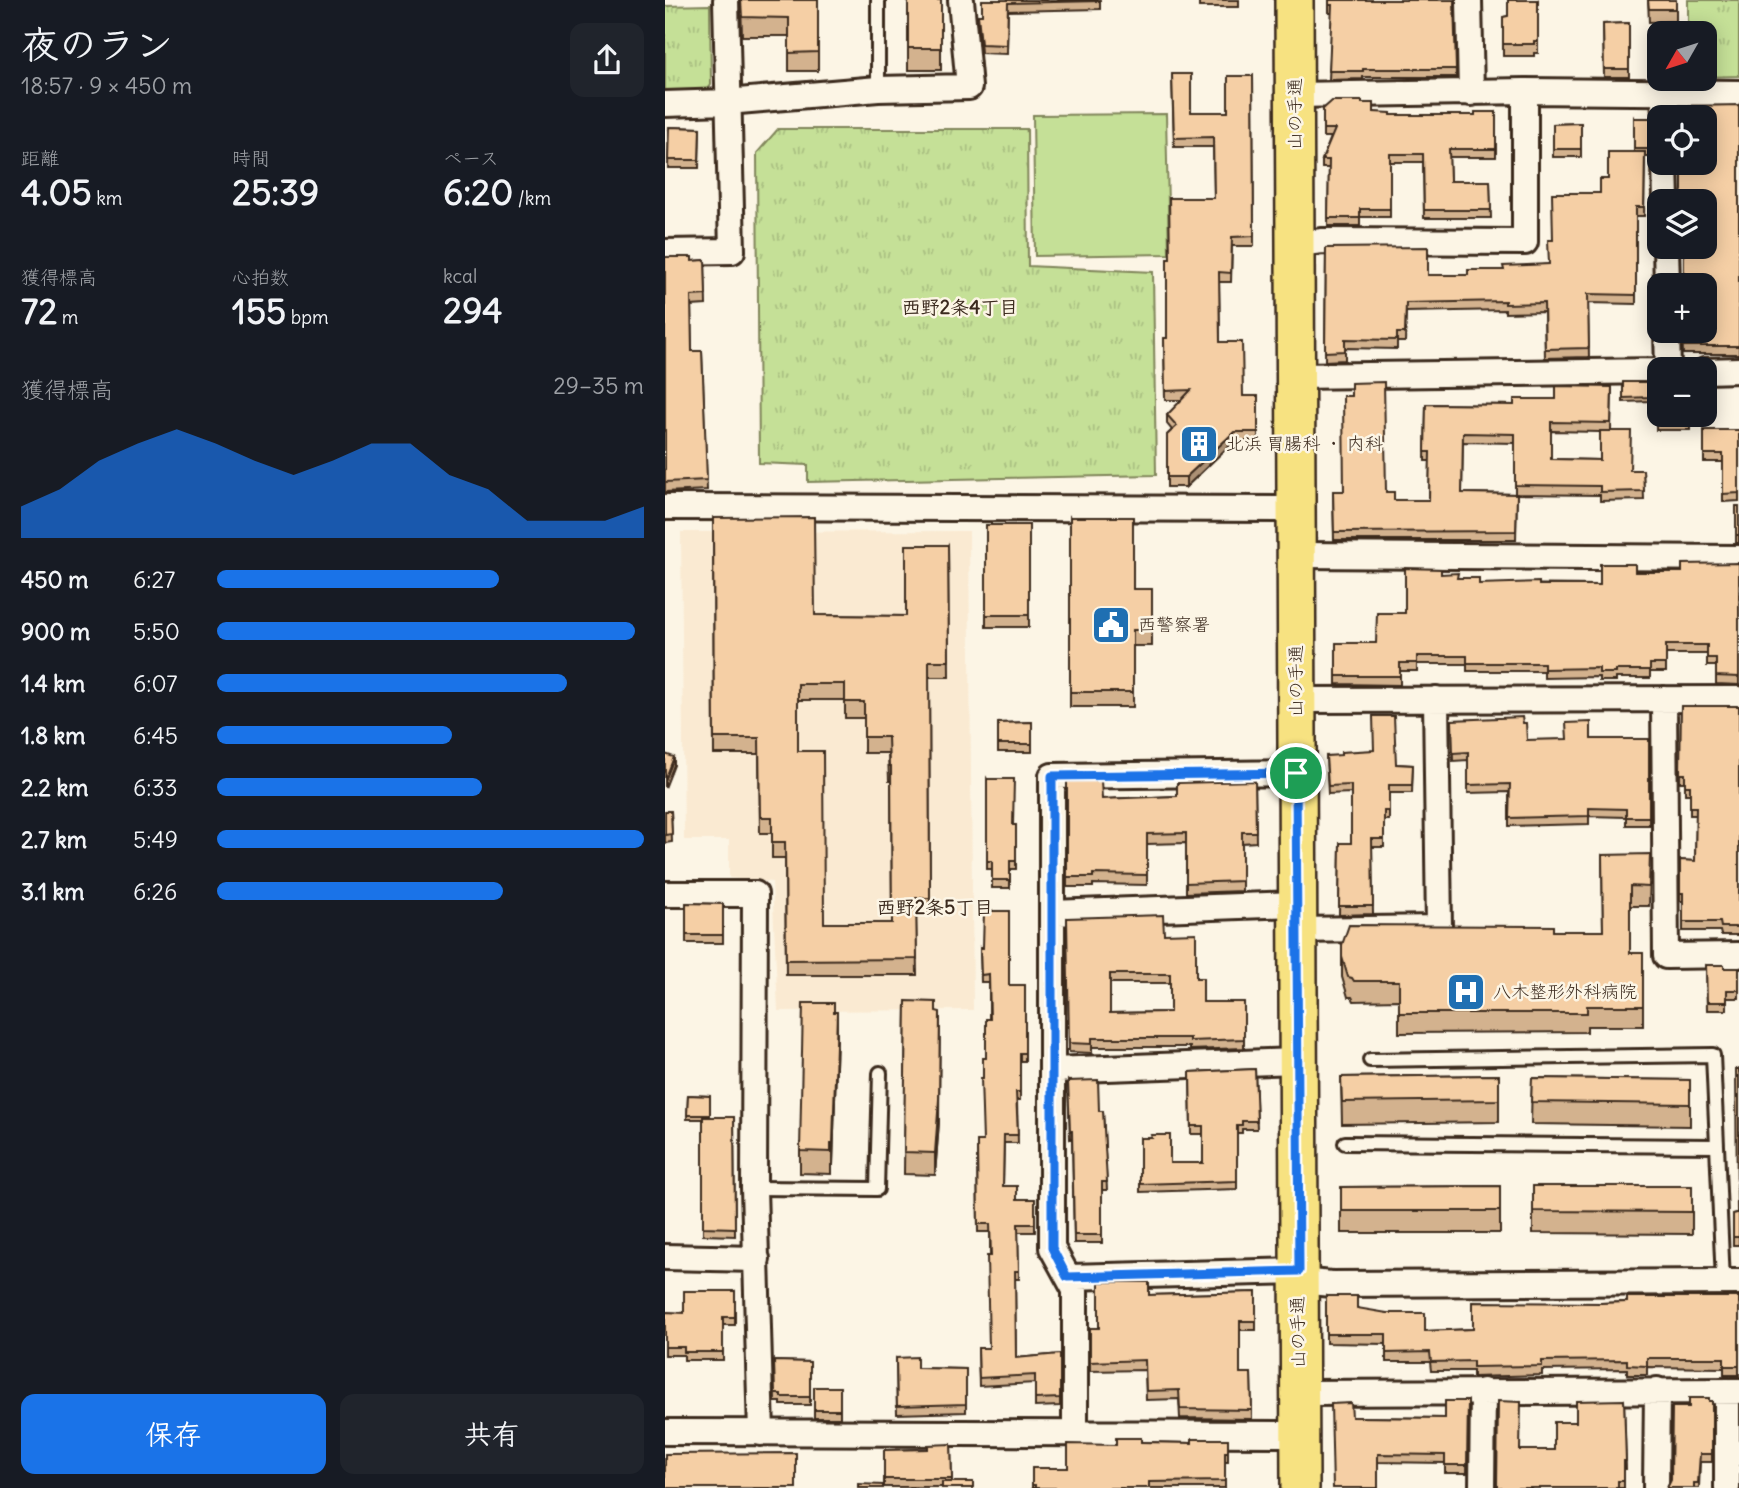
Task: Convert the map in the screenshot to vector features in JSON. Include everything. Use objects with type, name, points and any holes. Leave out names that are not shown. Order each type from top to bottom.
[{"type":"main road","name":"山の手通","points":[[1294,0],[1300,1488]]},
{"type":"street","points":[[665,252],[732,251],[726,0]]},
{"type":"street","points":[[665,104],[727,102],[879,89],[969,87],[961,0]]},
{"type":"street","points":[[1469,0],[1471,93]]},
{"type":"street","points":[[1295,95],[1525,91],[1665,105],[1739,93]]},
{"type":"street","points":[[1295,244],[1323,241],[1525,242],[1525,91]]},
{"type":"street","points":[[1717,370],[1739,370]]},
{"type":"street","points":[[1296,376],[1647,371]]},
{"type":"street","points":[[665,507],[1297,509]]},
{"type":"street","points":[[1297,555],[1739,558]]},
{"type":"street","points":[[1052,913],[1296,917],[1439,928],[1436,699]]},
{"type":"street","points":[[1664,699],[1666,956],[1739,955]]},
{"type":"street","points":[[1295,700],[1739,699]]},
{"type":"street","points":[[1075,1433],[1075,1290],[1052,1248],[1052,776],[1296,773]]},
{"type":"street","points":[[665,894],[755,894],[754,1188],[761,1433]]},
{"type":"street","points":[[1052,1070],[1297,1061]]},
{"type":"street","points":[[665,1257],[757,1259]]},
{"type":"street","points":[[1067,1277],[1298,1276],[1332,1284],[1731,1282]]},
{"type":"street","points":[[1656,1488],[1657,1390]]},
{"type":"street","points":[[1482,1488],[1483,1391]]},
{"type":"street","points":[[1299,1393],[1733,1391],[1727,1488]]},
{"type":"street","points":[[665,1432],[1300,1434]]},
{"type":"lane","points":[[878,0],[879,89]]},
{"type":"lane","points":[[1370,1060],[1713,1055],[1716,1146],[1731,1282]]},
{"type":"lane","points":[[754,1188],[877,1189],[880,1073]]},
{"type":"lane","points":[[1345,1143],[1716,1146]]},
{"type":"shaded area","points":[[969,531],[973,1010],[778,1011],[772,882],[729,878],[729,840],[684,840],[681,532]]},
{"type":"green space","points":[[1688,0],[1739,0],[1739,76],[1717,77],[1717,21],[1688,21]]},
{"type":"green space","points":[[710,5],[711,85],[704,94],[665,94],[665,6]]},
{"type":"green space","points":[[1166,114],[1169,254],[1035,256],[1033,115]]},
{"type":"green space","points":[[778,129],[1027,129],[1028,266],[1153,272],[1156,475],[808,482],[808,465],[759,463],[757,153]]},
{"type":"building","points":[[741,0],[818,0],[818,52],[789,53],[789,18],[742,17]]},
{"type":"building","points":[[908,0],[941,0],[941,48],[908,48]]},
{"type":"building","points":[[982,0],[1100,1],[1008,3],[1007,45],[981,44],[978,15],[982,15]]},
{"type":"building","points":[[1329,0],[1454,0],[1456,69],[1329,71],[1332,5],[1329,5]]},
{"type":"building","points":[[1508,0],[1538,0],[1538,41],[1534,41],[1534,44],[1503,44],[1503,17],[1508,16]]},
{"type":"building","points":[[1648,0],[1676,0],[1676,9],[1649,9]]},
{"type":"building","points":[[1629,23],[1629,69],[1604,69],[1603,24]]},
{"type":"building","points":[[1172,74],[1191,74],[1191,112],[1228,112],[1228,76],[1253,76],[1254,236],[1232,237],[1231,273],[1219,272],[1220,342],[1242,342],[1243,396],[1258,396],[1258,432],[1234,432],[1186,477],[1167,477],[1167,435],[1177,426],[1167,415],[1191,390],[1165,391],[1164,338],[1167,338],[1167,259],[1170,259],[1169,198],[1214,198],[1213,137],[1174,138]]},
{"type":"building","points":[[1332,101],[1374,103],[1374,112],[1391,115],[1475,115],[1475,112],[1496,112],[1496,149],[1449,149],[1450,181],[1490,181],[1491,210],[1424,210],[1423,154],[1390,154],[1390,209],[1360,209],[1360,218],[1328,218],[1329,160],[1322,160],[1335,129],[1323,129],[1323,109]]},
{"type":"building","points":[[1717,105],[1739,105],[1739,346],[1683,346],[1683,343],[1717,343],[1717,273],[1684,273],[1684,259],[1717,259],[1717,189],[1682,189],[1682,175],[1717,175]]},
{"type":"building","points":[[1634,118],[1647,118],[1647,149],[1634,149]]},
{"type":"building","points":[[1581,123],[1581,149],[1553,149],[1553,124]]},
{"type":"building","points":[[669,127],[700,128],[699,160],[668,160]]},
{"type":"building","points":[[1608,152],[1645,152],[1644,207],[1636,207],[1636,295],[1588,294],[1589,348],[1545,349],[1544,303],[1505,304],[1505,301],[1406,303],[1405,333],[1397,333],[1397,340],[1345,339],[1345,351],[1325,352],[1326,248],[1428,247],[1428,275],[1468,275],[1468,270],[1504,270],[1503,266],[1549,264],[1548,240],[1553,240],[1552,193],[1600,193],[1600,179],[1608,179]]},
{"type":"building","points":[[665,257],[705,260],[706,295],[691,296],[692,351],[702,351],[707,480],[665,482]]},
{"type":"building","points":[[1384,382],[1386,492],[1394,492],[1394,500],[1429,500],[1430,452],[1425,452],[1426,404],[1514,405],[1514,399],[1556,399],[1556,386],[1612,387],[1611,423],[1551,422],[1551,459],[1600,460],[1600,431],[1631,431],[1630,470],[1643,470],[1644,491],[1600,492],[1600,486],[1515,485],[1515,434],[1463,433],[1462,493],[1517,494],[1516,531],[1334,532],[1333,491],[1344,491],[1343,396],[1351,396],[1351,383]]},
{"type":"building","points":[[1623,382],[1647,382],[1647,397],[1623,398]]},
{"type":"building","points":[[1704,430],[1739,430],[1739,493],[1723,494],[1723,454],[1704,454]]},
{"type":"building","points":[[1736,506],[1739,506],[1739,535],[1736,535]]},
{"type":"building","points":[[814,517],[815,615],[906,616],[906,545],[948,545],[949,661],[929,661],[930,898],[916,898],[917,959],[786,960],[785,842],[772,842],[772,817],[760,817],[759,738],[714,738],[713,518]],"holes":[[[798,684],[845,684],[845,702],[864,702],[864,737],[888,737],[891,766],[892,923],[824,923],[823,751],[798,751]]]},
{"type":"building","name":"西警察署","points":[[1070,517],[1133,517],[1133,589],[1152,589],[1152,630],[1133,630],[1133,692],[1070,692]]},
{"type":"building","points":[[986,525],[1029,525],[1029,615],[986,615]]},
{"type":"building","points":[[1739,563],[1739,677],[1716,676],[1716,658],[1707,658],[1707,645],[1666,645],[1666,664],[1650,664],[1650,670],[1616,670],[1616,673],[1599,673],[1599,668],[1544,669],[1544,663],[1467,663],[1467,656],[1417,656],[1417,663],[1400,663],[1400,676],[1336,676],[1336,643],[1376,643],[1377,613],[1405,613],[1405,568],[1441,569],[1441,574],[1458,573],[1457,578],[1479,578],[1479,584],[1539,582],[1539,585],[1600,585],[1600,564],[1635,564],[1635,572],[1682,572],[1682,564]]},
{"type":"building","points":[[1681,706],[1739,706],[1739,927],[1721,927],[1720,922],[1683,922],[1680,860],[1695,861],[1696,807],[1690,807],[1690,786],[1685,786],[1685,774],[1680,774]]},
{"type":"building","points":[[1373,716],[1394,716],[1396,764],[1413,765],[1412,785],[1389,785],[1389,811],[1384,811],[1384,839],[1372,839],[1373,906],[1339,906],[1340,843],[1351,843],[1351,785],[1328,786],[1326,756],[1341,755],[1341,752],[1374,750]]},
{"type":"building","points":[[1522,717],[1523,723],[1526,723],[1527,740],[1567,739],[1566,723],[1591,722],[1591,739],[1649,739],[1649,817],[1626,817],[1626,809],[1589,808],[1589,816],[1509,818],[1510,784],[1468,785],[1468,752],[1453,753],[1452,720]]},
{"type":"building","points":[[1032,722],[1032,744],[998,744],[998,723]]},
{"type":"building","points":[[665,754],[674,757],[665,780]]},
{"type":"building","points":[[987,779],[1014,779],[1013,825],[1016,825],[1016,861],[1010,861],[1010,880],[992,880],[992,861],[987,861]]},
{"type":"building","points":[[1101,780],[1102,799],[1177,796],[1177,783],[1255,781],[1256,832],[1242,832],[1242,881],[1186,883],[1186,833],[1147,834],[1147,875],[1093,874],[1093,877],[1067,877],[1067,781]]},
{"type":"building","points":[[665,811],[671,811],[672,834],[665,835]]},
{"type":"building","points":[[1650,854],[1649,887],[1630,886],[1630,953],[1643,953],[1643,1006],[1587,1006],[1587,1013],[1399,1013],[1399,981],[1354,981],[1348,977],[1342,957],[1342,945],[1349,925],[1553,926],[1553,931],[1603,931],[1602,855]]},
{"type":"building","points":[[686,903],[723,904],[723,935],[686,935]]},
{"type":"building","points":[[984,911],[1009,911],[1009,985],[1025,985],[1025,1053],[1020,1053],[1020,1092],[1016,1092],[1018,1135],[1004,1135],[1003,1186],[1017,1186],[1017,1199],[1035,1199],[1035,1224],[1018,1224],[1019,1271],[1015,1271],[1016,1358],[1060,1354],[1060,1398],[1035,1399],[1035,1375],[979,1378],[978,1348],[989,1348],[987,1256],[991,1256],[990,1224],[978,1224],[977,1141],[983,1141],[981,1078],[983,1058],[986,1058],[986,1019],[990,1019],[989,974],[981,975],[980,948],[983,948]]},
{"type":"building","points":[[1163,915],[1164,934],[1196,933],[1196,978],[1203,978],[1203,1002],[1244,1002],[1244,1039],[1190,1041],[1190,1038],[1092,1038],[1092,1044],[1069,1043],[1067,918]],"holes":[[[1110,974],[1170,974],[1170,1012],[1110,1013]]]},
{"type":"building","points":[[1706,965],[1739,968],[1739,990],[1727,990],[1727,1002],[1707,1002]]},
{"type":"building","points":[[906,1001],[936,1002],[936,1011],[940,1012],[935,1153],[904,1152]]},
{"type":"building","points":[[803,1003],[834,1003],[834,1012],[837,1012],[831,1152],[800,1151]]},
{"type":"building","points":[[1255,1069],[1257,1121],[1242,1121],[1242,1125],[1237,1125],[1237,1181],[1140,1184],[1140,1138],[1170,1135],[1170,1163],[1203,1163],[1203,1126],[1191,1126],[1190,1072]]},
{"type":"building","points":[[1736,1069],[1739,1069],[1739,1237],[1733,1237],[1733,1214],[1737,1213]]},
{"type":"building","points":[[1499,1075],[1499,1100],[1342,1102],[1341,1077]]},
{"type":"building","points":[[1532,1078],[1690,1080],[1690,1104],[1531,1102]]},
{"type":"building","points":[[1098,1080],[1099,1111],[1103,1111],[1107,1182],[1102,1182],[1102,1235],[1074,1235],[1068,1081]]},
{"type":"building","points":[[688,1095],[710,1096],[710,1115],[687,1115]]},
{"type":"building","points":[[703,1117],[734,1117],[735,1228],[703,1227]]},
{"type":"building","points":[[1500,1186],[1500,1211],[1341,1211],[1341,1187]]},
{"type":"building","points":[[1533,1186],[1692,1186],[1692,1212],[1533,1211]]},
{"type":"building","points":[[1099,1282],[1149,1282],[1149,1295],[1256,1292],[1256,1321],[1240,1321],[1240,1373],[1251,1373],[1252,1410],[1180,1409],[1179,1390],[1146,1391],[1145,1360],[1090,1362],[1090,1328],[1099,1328]]},
{"type":"building","points":[[684,1291],[735,1291],[735,1317],[723,1317],[723,1352],[684,1352],[684,1347],[665,1347],[665,1312],[684,1313]]},
{"type":"building","points":[[1326,1296],[1357,1296],[1357,1308],[1387,1313],[1425,1313],[1425,1331],[1473,1329],[1473,1302],[1601,1303],[1627,1302],[1627,1297],[1739,1297],[1739,1366],[1724,1366],[1724,1358],[1647,1358],[1647,1366],[1627,1365],[1627,1360],[1542,1361],[1542,1366],[1473,1367],[1473,1361],[1431,1362],[1430,1352],[1386,1353],[1386,1334],[1326,1334]]},
{"type":"building","points":[[917,1357],[917,1368],[966,1369],[966,1404],[897,1406],[896,1358]]},
{"type":"building","points":[[774,1361],[810,1362],[810,1397],[781,1397],[781,1394],[775,1394]]},
{"type":"building","points":[[814,1387],[840,1387],[840,1410],[814,1410]]},
{"type":"building","points":[[1689,1398],[1709,1398],[1709,1401],[1712,1401],[1712,1454],[1700,1454],[1698,1483],[1694,1483],[1694,1488],[1667,1488],[1671,1480],[1672,1407],[1689,1407]]},
{"type":"building","points":[[1624,1400],[1626,1461],[1624,1481],[1618,1481],[1618,1488],[1497,1488],[1498,1401],[1521,1402],[1520,1450],[1554,1450],[1554,1422],[1576,1422],[1576,1401]]},
{"type":"building","points":[[1445,1401],[1468,1401],[1467,1465],[1445,1465],[1445,1455],[1378,1454],[1378,1488],[1333,1488],[1331,1404],[1351,1403],[1352,1417],[1445,1418]]},
{"type":"building","points":[[1116,1438],[1141,1438],[1141,1442],[1192,1443],[1192,1439],[1228,1439],[1225,1481],[1149,1482],[1149,1488],[1035,1488],[1035,1485],[1032,1485],[1032,1468],[1068,1468],[1068,1444],[1116,1445]]},
{"type":"building","points":[[951,1444],[952,1479],[884,1479],[884,1450],[928,1449],[928,1445]]},
{"type":"building","points":[[796,1453],[796,1488],[665,1488],[665,1454]]},
{"type":"building","points":[[942,1482],[973,1482],[973,1488],[942,1488]]},
{"type":"building","points":[[858,1484],[883,1485],[883,1488],[858,1488]]},
{"type":"place","name":"北浜 胃腸科 ・ 内科","points":[[1199,444]]},
{"type":"place","name":"西警察署","points":[[1111,625]]},
{"type":"place","name":"八木整形外科病院","points":[[1466,992]]},
{"type":"district","name":"西野2条4丁目","points":[[960,307]]},
{"type":"district","name":"西野2条5丁目","points":[[935,907]]},
{"type":"route","points":[[1296,773],[1299,1271],[1067,1277],[1052,1248],[1052,776],[1296,773]]}]
